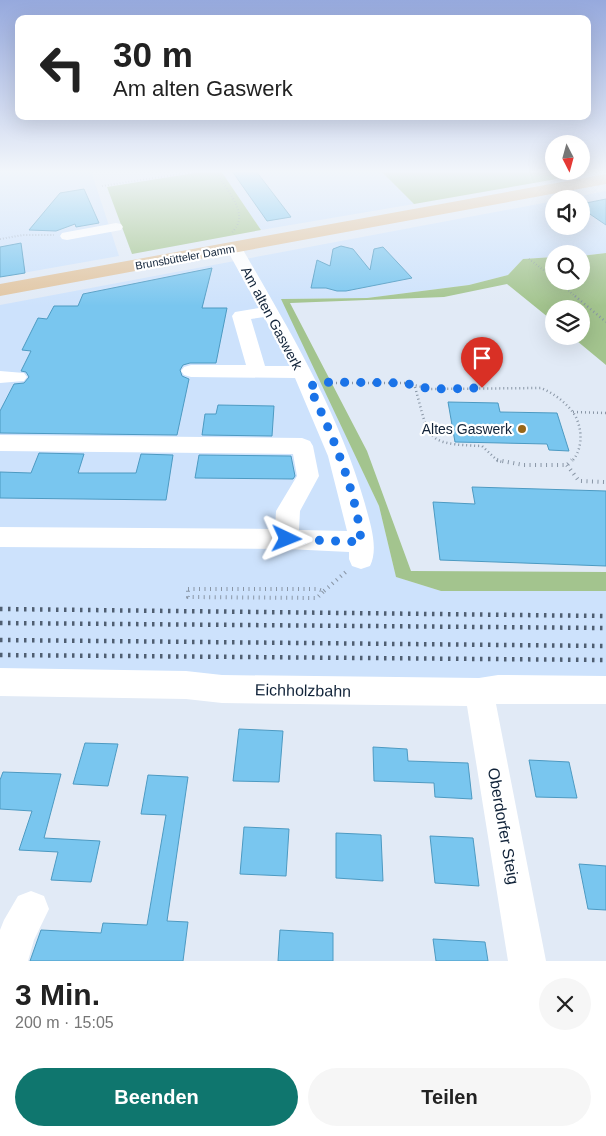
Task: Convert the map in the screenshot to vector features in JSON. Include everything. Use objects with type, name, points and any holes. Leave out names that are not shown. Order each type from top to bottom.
[{"type":"main road","name":"Brunsbütteler Damm","points":[[0,290],[232,243],[391,216]]},
{"type":"street","points":[[67,236],[116,227]]},
{"type":"street","name":"Am alten Gaswerk","points":[[232,243],[305,379],[330,432],[360,528],[361,550]]},
{"type":"street","points":[[257,372],[241,316],[269,311]]},
{"type":"street","points":[[192,371],[257,372],[305,379]]},
{"type":"street","points":[[0,442],[302,446],[308,476],[288,511],[287,539]]},
{"type":"street","points":[[0,537],[287,539],[361,550]]},
{"type":"street","name":"Eichholzbahn","points":[[0,682],[186,685],[222,689],[479,692],[498,689],[606,690]]},
{"type":"street","name":"Oberdorfer Steig","points":[[479,692],[527,961]]},
{"type":"street","points":[[9,961],[17,933],[31,909]]},
{"type":"path","points":[[232,243],[238,226],[239,216]]},
{"type":"path","points":[[0,239],[24,236],[67,236]]},
{"type":"path","points":[[530,259],[545,271]]},
{"type":"path","points":[[569,290],[606,322]]},
{"type":"path","points":[[305,379],[330,382],[406,383],[415,387],[430,389],[541,388],[553,393],[573,412],[579,427],[581,445],[575,458],[567,464],[524,465],[498,461],[482,446],[454,445],[438,441],[428,433],[415,387]]},
{"type":"path","points":[[573,412],[606,413]]},
{"type":"path","points":[[567,464],[580,481],[606,482]]},
{"type":"path","points":[[326,592],[317,589],[188,589],[188,597],[317,598],[326,592],[361,550]]},
{"type":"shaded area","points":[[0,216],[106,216],[119,256],[0,277]]},
{"type":"shaded area","points":[[251,216],[344,216],[261,230]]},
{"type":"shaded area","points":[[475,216],[545,216],[545,235],[590,235],[590,216],[606,216],[606,253],[590,255],[590,245],[545,245],[545,258],[523,259],[508,275],[469,285],[367,298],[282,299],[379,506],[396,577],[441,591],[606,591],[606,683],[0,672],[0,305]]},
{"type":"green space","points":[[118,216],[251,216],[261,230],[132,254]]},
{"type":"green space","points":[[606,253],[606,365],[582,345],[590,345],[590,300],[545,300],[545,315],[507,284],[444,297],[290,303],[367,451],[411,571],[606,572],[606,591],[441,591],[396,577],[379,506],[281,299],[367,298],[469,285],[508,275],[523,259],[545,258],[545,290],[590,290],[590,255]]},
{"type":"building","points":[[41,216],[96,216],[99,223],[76,227],[75,224],[56,231],[29,230]]},
{"type":"building","points":[[263,216],[291,217],[267,221]]},
{"type":"building","points":[[593,216],[606,216],[606,225]]},
{"type":"building","points":[[21,243],[25,273],[0,277],[0,247]]},
{"type":"building","points":[[341,246],[353,249],[370,270],[374,249],[383,247],[412,278],[346,291],[311,288],[317,260],[330,266],[333,249]]},
{"type":"building","points":[[212,268],[202,308],[227,308],[216,363],[190,363],[183,365],[180,370],[182,376],[189,379],[177,435],[0,433],[0,411],[14,384],[24,383],[29,377],[26,372],[21,371],[31,351],[22,350],[38,318],[47,319],[54,306],[78,306],[83,294]]},
{"type":"building","points":[[448,402],[498,403],[500,412],[557,413],[569,451],[549,450],[547,444],[455,442]]},
{"type":"building","points":[[218,405],[274,406],[272,436],[202,435],[205,414],[216,414]]},
{"type":"building","points":[[39,453],[84,454],[78,473],[136,473],[141,454],[173,455],[166,500],[0,498],[0,472],[31,473]]},
{"type":"building","points":[[199,455],[291,456],[295,476],[293,479],[195,478]]},
{"type":"building","points":[[472,487],[606,491],[606,566],[440,560],[433,502],[475,504]]},
{"type":"building","points":[[239,729],[283,731],[279,782],[233,781]]},
{"type":"building","points":[[85,743],[118,744],[108,786],[73,784]]},
{"type":"building","points":[[373,747],[407,749],[408,761],[468,763],[472,799],[435,797],[434,783],[374,781]]},
{"type":"building","points":[[529,760],[569,762],[577,798],[536,797]]},
{"type":"building","points":[[3,772],[61,774],[44,838],[100,841],[91,882],[51,880],[58,852],[19,850],[32,811],[0,809],[0,780]]},
{"type":"building","points":[[148,775],[188,777],[167,921],[188,922],[183,961],[30,961],[41,930],[101,933],[103,923],[147,925],[166,815],[141,814]]},
{"type":"building","points":[[244,827],[289,829],[286,876],[240,874]]},
{"type":"building","points":[[336,833],[381,835],[383,881],[336,878]]},
{"type":"building","points":[[430,836],[473,838],[479,886],[435,883]]},
{"type":"building","points":[[579,864],[606,866],[606,910],[588,909]]},
{"type":"building","points":[[280,930],[333,933],[333,961],[278,961]]},
{"type":"building","points":[[433,939],[485,942],[488,961],[436,961]]},
{"type":"railway","points":[[0,609],[606,616]]},
{"type":"railway","points":[[0,623],[606,628]]},
{"type":"railway","points":[[0,640],[606,646]]},
{"type":"railway","points":[[0,655],[606,660]]},
{"type":"place","name":"Altes Gaswerk","points":[[522,429]]},
{"type":"route","points":[[287,539],[361,542],[360,528],[346,479],[330,432],[309,386],[330,382],[406,383],[415,387],[430,389],[482,388]]}]
